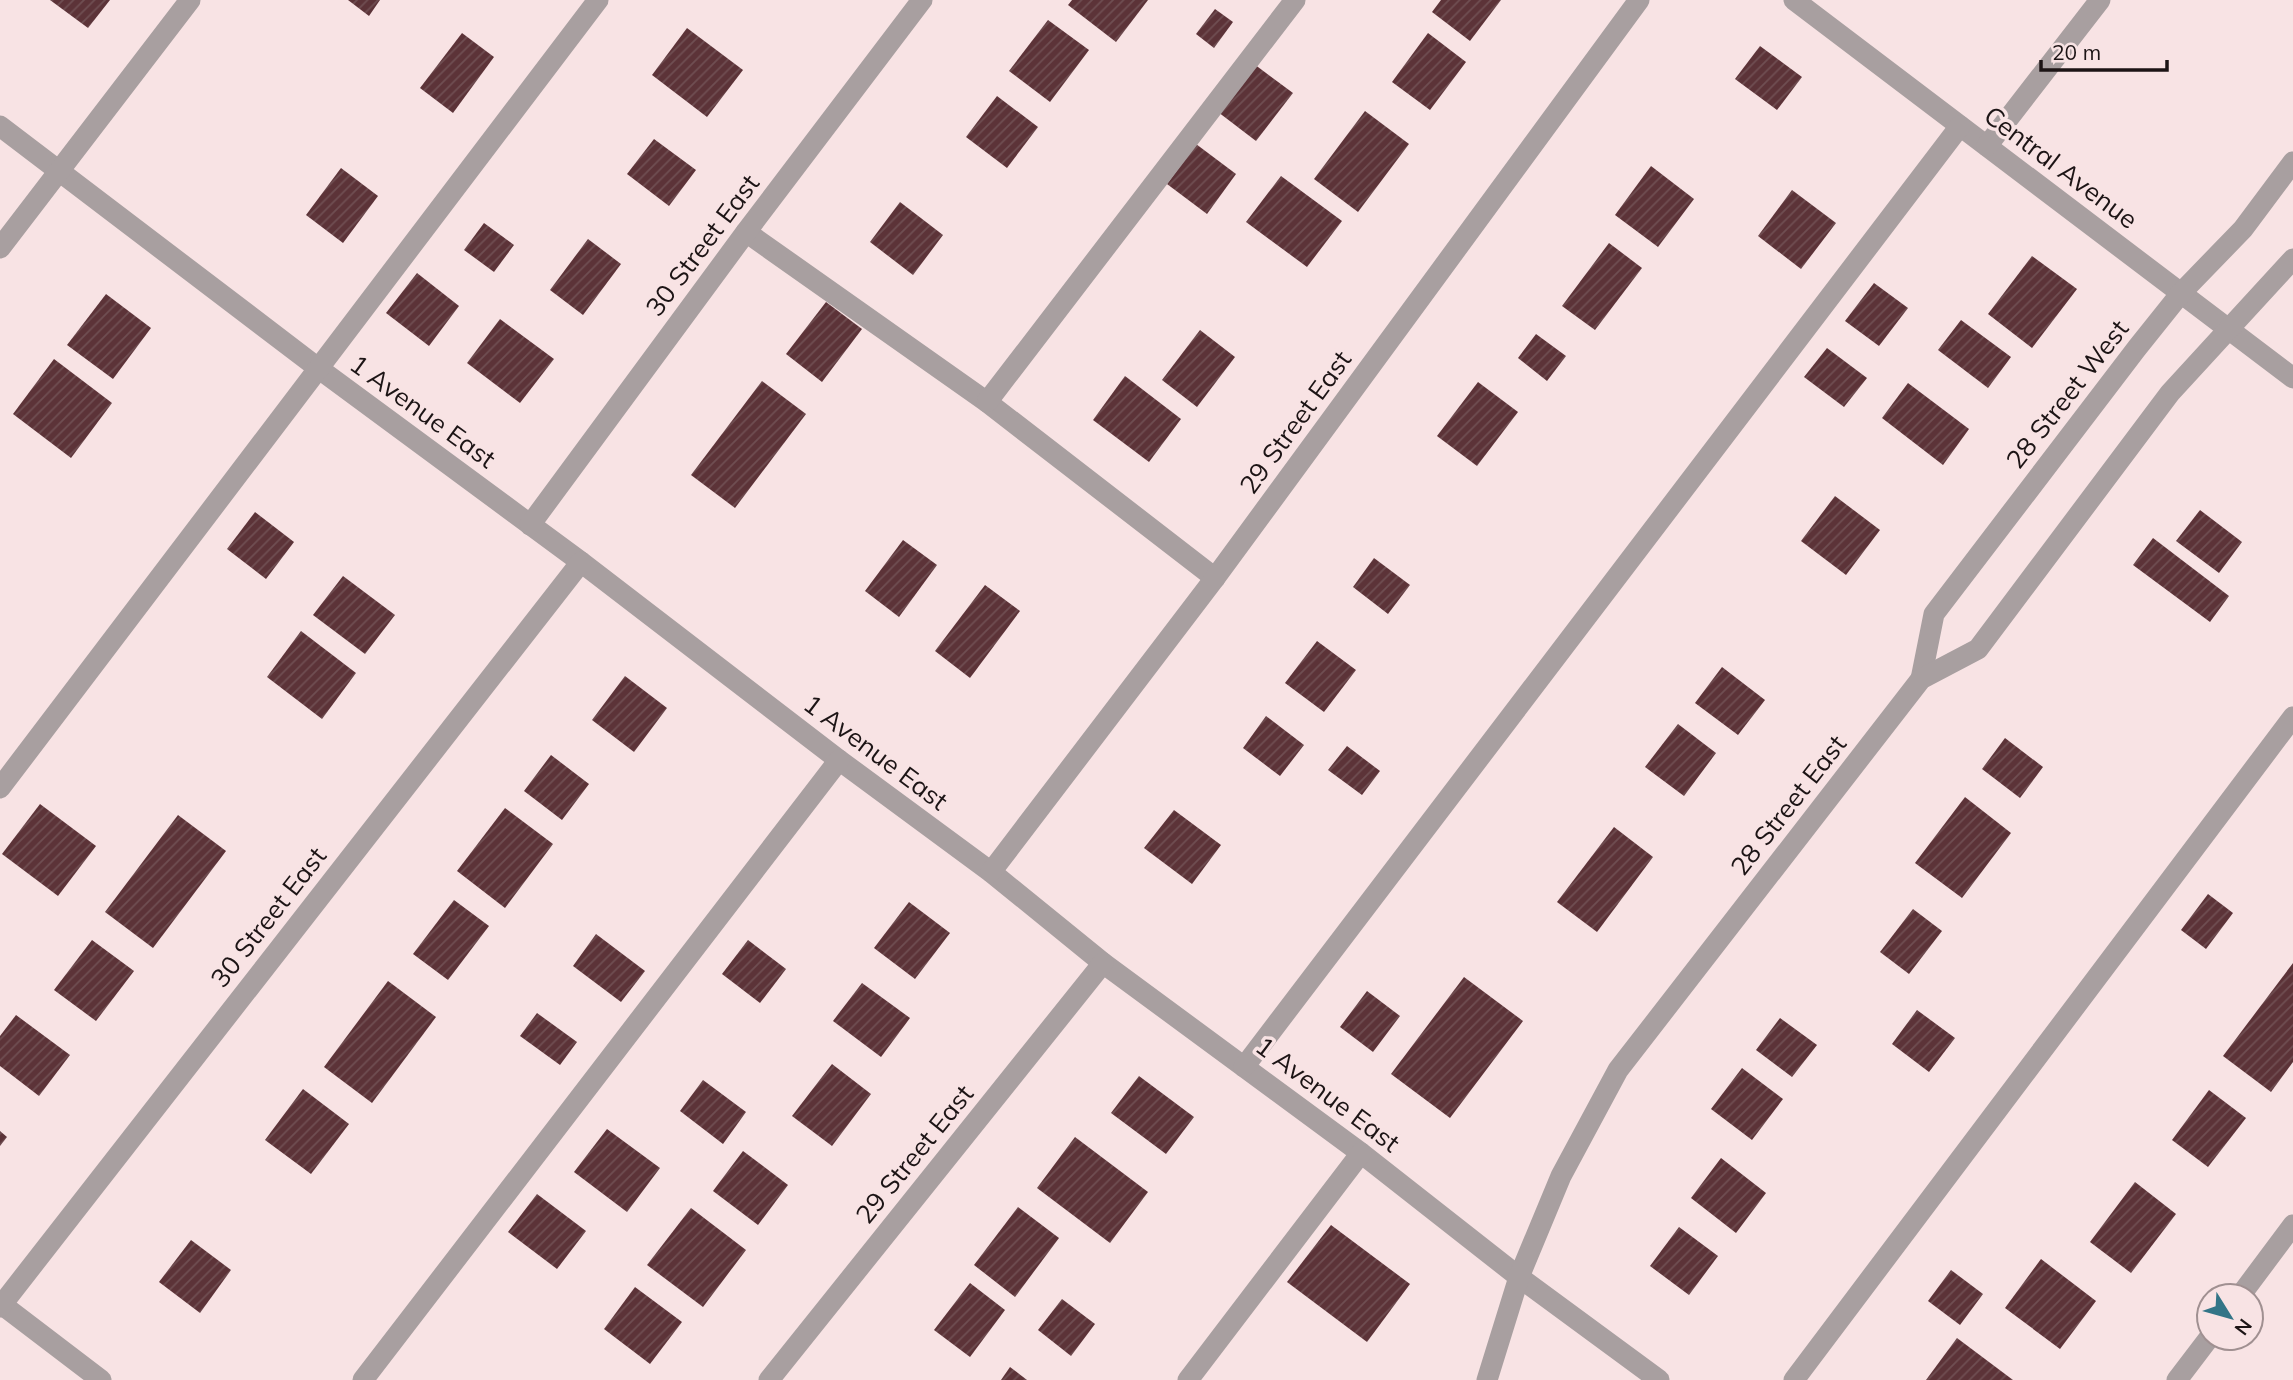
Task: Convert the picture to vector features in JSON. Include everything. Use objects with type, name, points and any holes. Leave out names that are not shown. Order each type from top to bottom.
[{"type":"street","points":[[0,248],[190,0]]},
{"type":"street","points":[[0,788],[598,0]]},
{"type":"street","name":"30 Street East","points":[[530,525],[746,232],[922,0]]},
{"type":"street","points":[[987,402],[1295,0]]},
{"type":"street","name":"29 Street East","points":[[991,872],[1215,578],[1639,0]]},
{"type":"street","name":"Central Avenue","points":[[1794,0],[2293,378]]},
{"type":"street","points":[[1987,146],[2100,0]]},
{"type":"street","name":"1 Avenue East","points":[[0,126],[991,872],[1103,963],[1361,1153],[1519,1277],[1659,1380]]},
{"type":"street","points":[[1244,1067],[1961,126]]},
{"type":"street","name":"28 Street West","points":[[1921,679],[1934,614],[2137,348],[2182,293],[2243,229],[2293,162]]},
{"type":"street","points":[[746,232],[987,402],[1215,578]]},
{"type":"street","points":[[2229,330],[2293,259]]},
{"type":"street","name":"28 Street East","points":[[1487,1380],[1519,1277],[1562,1176],[1618,1070],[1921,679],[1978,649],[2170,393],[2229,330]]},
{"type":"street","name":"30 Street East","points":[[1,1305],[581,562]]},
{"type":"street","points":[[1794,1380],[2293,717]]},
{"type":"street","points":[[363,1380],[839,760]]},
{"type":"street","name":"29 Street East","points":[[769,1380],[1103,963]]},
{"type":"street","points":[[1188,1380],[1361,1153]]},
{"type":"street","points":[[2250,1282],[2293,1225]]},
{"type":"street","points":[[1,1305],[101,1380]]},
{"type":"street","points":[[2177,1380],[2198,1352]]},
{"type":"building","points":[[50,0],[110,0],[88,28]]},
{"type":"building","points":[[348,0],[380,0],[369,16]]},
{"type":"building","points":[[1072,0],[1148,0],[1116,42],[1068,5]]},
{"type":"building","points":[[1441,0],[1501,0],[1470,41],[1432,12]]},
{"type":"building","points":[[1215,9],[1233,22],[1214,48],[1196,34]]},
{"type":"building","points":[[1048,20],[1089,50],[1050,102],[1009,71]]},
{"type":"building","points":[[687,28],[743,70],[707,117],[652,75]]},
{"type":"building","points":[[462,33],[494,57],[453,113],[420,88]]},
{"type":"building","points":[[1428,33],[1466,62],[1430,110],[1392,82]]},
{"type":"building","points":[[1760,46],[1802,77],[1777,110],[1735,79]]},
{"type":"building","points":[[1254,64],[1293,93],[1256,141],[1218,112]]},
{"type":"building","points":[[997,96],[1038,127],[1007,168],[966,137]]},
{"type":"building","points":[[1365,111],[1409,144],[1358,212],[1314,179]]},
{"type":"building","points":[[654,139],[696,170],[669,206],[627,174]]},
{"type":"building","points":[[1196,144],[1236,174],[1207,214],[1167,184]]},
{"type":"building","points":[[1651,166],[1694,199],[1658,247],[1615,215]]},
{"type":"building","points":[[341,168],[378,196],[343,243],[306,215]]},
{"type":"building","points":[[1281,176],[1342,221],[1307,267],[1246,222]]},
{"type":"building","points":[[1792,190],[1836,223],[1801,269],[1758,236]]},
{"type":"building","points":[[900,202],[943,235],[913,275],[870,242]]},
{"type":"building","points":[[484,223],[514,245],[494,272],[464,250]]},
{"type":"building","points":[[588,239],[621,264],[583,315],[550,290]]},
{"type":"building","points":[[1609,243],[1642,268],[1595,330],[1562,306]]},
{"type":"building","points":[[2032,256],[2077,289],[2032,348],[1988,314]]},
{"type":"building","points":[[417,273],[459,306],[429,346],[386,313]]},
{"type":"building","points":[[1874,283],[1908,308],[1879,346],[1845,321]]},
{"type":"building","points":[[106,294],[151,328],[113,379],[67,345]]},
{"type":"building","points":[[826,302],[862,329],[822,382],[786,354]]},
{"type":"building","points":[[500,319],[554,359],[520,403],[467,363]]},
{"type":"building","points":[[1961,320],[2011,357],[1988,388],[1938,350]]},
{"type":"building","points":[[1200,330],[1235,357],[1197,407],[1162,380]]},
{"type":"building","points":[[1536,334],[1566,356],[1547,381],[1518,358]]},
{"type":"building","points":[[1827,348],[1867,378],[1844,407],[1804,377]]},
{"type":"building","points":[[54,359],[112,403],[71,458],[13,414]]},
{"type":"building","points":[[1125,376],[1181,419],[1149,462],[1093,420]]},
{"type":"building","points":[[762,381],[806,414],[735,508],[691,475]]},
{"type":"building","points":[[1478,382],[1518,412],[1477,466],[1437,436]]},
{"type":"building","points":[[1908,383],[1969,429],[1943,465],[1882,418]]},
{"type":"building","points":[[1835,496],[1880,530],[1846,575],[1801,541]]},
{"type":"building","points":[[2200,510],[2242,542],[2219,573],[2176,541]]},
{"type":"building","points":[[255,512],[294,542],[266,579],[227,549]]},
{"type":"building","points":[[2153,538],[2229,596],[2210,622],[2133,565]]},
{"type":"building","points":[[903,540],[937,565],[899,617],[865,591]]},
{"type":"building","points":[[1374,558],[1410,585],[1388,614],[1353,587]]},
{"type":"building","points":[[343,576],[395,615],[365,654],[313,615]]},
{"type":"building","points":[[985,585],[1020,611],[970,678],[935,651]]},
{"type":"building","points":[[301,631],[356,673],[322,719],[267,677]]},
{"type":"building","points":[[1317,641],[1356,670],[1324,712],[1285,683]]},
{"type":"building","points":[[1722,667],[1765,700],[1738,735],[1695,703]]},
{"type":"building","points":[[625,676],[667,708],[634,752],[592,720]]},
{"type":"building","points":[[1266,716],[1304,745],[1280,776],[1243,748]]},
{"type":"building","points":[[1678,724],[1716,753],[1684,796],[1645,767]]},
{"type":"building","points":[[2005,738],[2043,767],[2020,798],[1982,769]]},
{"type":"building","points":[[1347,746],[1380,771],[1362,795],[1328,770]]},
{"type":"building","points":[[551,755],[589,784],[562,820],[524,791]]},
{"type":"building","points":[[1965,797],[2011,833],[1962,898],[1915,863]]},
{"type":"building","points":[[40,804],[96,846],[58,896],[2,854]]},
{"type":"building","points":[[505,808],[553,844],[505,908],[457,871]]},
{"type":"building","points":[[1174,810],[1221,845],[1192,884],[1144,848]]},
{"type":"building","points":[[178,815],[226,851],[153,948],[105,912]]},
{"type":"building","points":[[1614,827],[1653,857],[1597,932],[1557,902]]},
{"type":"building","points":[[2208,894],[2233,913],[2206,949],[2181,930]]},
{"type":"building","points":[[454,900],[489,926],[448,980],[413,954]]},
{"type":"building","points":[[909,902],[950,933],[915,979],[874,948]]},
{"type":"building","points":[[1913,909],[1942,931],[1909,974],[1880,952]]},
{"type":"building","points":[[596,934],[645,971],[621,1002],[573,966]]},
{"type":"building","points":[[92,940],[134,971],[96,1021],[54,990]]},
{"type":"building","points":[[748,940],[786,969],[760,1003],[722,974]]},
{"type":"building","points":[[2293,963],[2293,1062],[2271,1092],[2223,1056]]},
{"type":"building","points":[[1464,977],[1523,1021],[1450,1118],[1391,1074]]},
{"type":"building","points":[[388,981],[436,1017],[372,1103],[324,1067]]},
{"type":"building","points":[[862,983],[910,1018],[881,1057],[833,1021]]},
{"type":"building","points":[[1367,991],[1400,1016],[1373,1052],[1340,1027]]},
{"type":"building","points":[[1917,1010],[1955,1038],[1929,1072],[1892,1044]]},
{"type":"building","points":[[537,1013],[577,1042],[560,1065],[520,1036]]},
{"type":"building","points":[[16,1015],[70,1055],[39,1096],[0,1066],[0,1036]]},
{"type":"building","points":[[1780,1018],[1817,1045],[1792,1077],[1756,1050]]},
{"type":"building","points":[[832,1064],[871,1094],[832,1146],[792,1116]]},
{"type":"building","points":[[1742,1068],[1783,1099],[1752,1140],[1711,1109]]},
{"type":"building","points":[[1139,1076],[1194,1117],[1166,1154],[1111,1113]]},
{"type":"building","points":[[703,1080],[746,1112],[723,1144],[680,1111]]},
{"type":"building","points":[[303,1089],[349,1124],[311,1174],[265,1140]]},
{"type":"building","points":[[2209,1090],[2246,1118],[2208,1167],[2172,1140]]},
{"type":"building","points":[[607,1129],[660,1168],[627,1212],[574,1172]]},
{"type":"building","points":[[0,1131],[7,1137],[0,1146]]},
{"type":"building","points":[[1075,1137],[1148,1192],[1110,1243],[1037,1188]]},
{"type":"building","points":[[743,1151],[788,1185],[758,1225],[713,1191]]},
{"type":"building","points":[[1721,1158],[1766,1193],[1736,1233],[1691,1198]]},
{"type":"building","points":[[2135,1182],[2176,1214],[2131,1273],[2090,1242]]},
{"type":"building","points":[[537,1194],[586,1231],[557,1269],[508,1232]]},
{"type":"building","points":[[1018,1207],[1059,1238],[1015,1297],[974,1265]]},
{"type":"building","points":[[691,1208],[746,1250],[703,1307],[647,1265]]},
{"type":"building","points":[[1331,1225],[1410,1284],[1367,1342],[1287,1282]]},
{"type":"building","points":[[1679,1227],[1718,1256],[1689,1295],[1650,1266]]},
{"type":"building","points":[[191,1240],[231,1270],[200,1313],[159,1282]]},
{"type":"building","points":[[2041,1259],[2096,1301],[2060,1349],[2005,1308]]},
{"type":"building","points":[[1951,1270],[1983,1294],[1960,1325],[1928,1301]]},
{"type":"building","points":[[970,1283],[1005,1310],[970,1357],[934,1330]]},
{"type":"building","points":[[635,1287],[682,1322],[650,1364],[604,1329]]},
{"type":"building","points":[[1062,1299],[1095,1324],[1071,1356],[1038,1330]]},
{"type":"building","points":[[1957,1338],[2013,1380],[1926,1380]]},
{"type":"building","points":[[1010,1367],[1027,1380],[1001,1380]]}]
